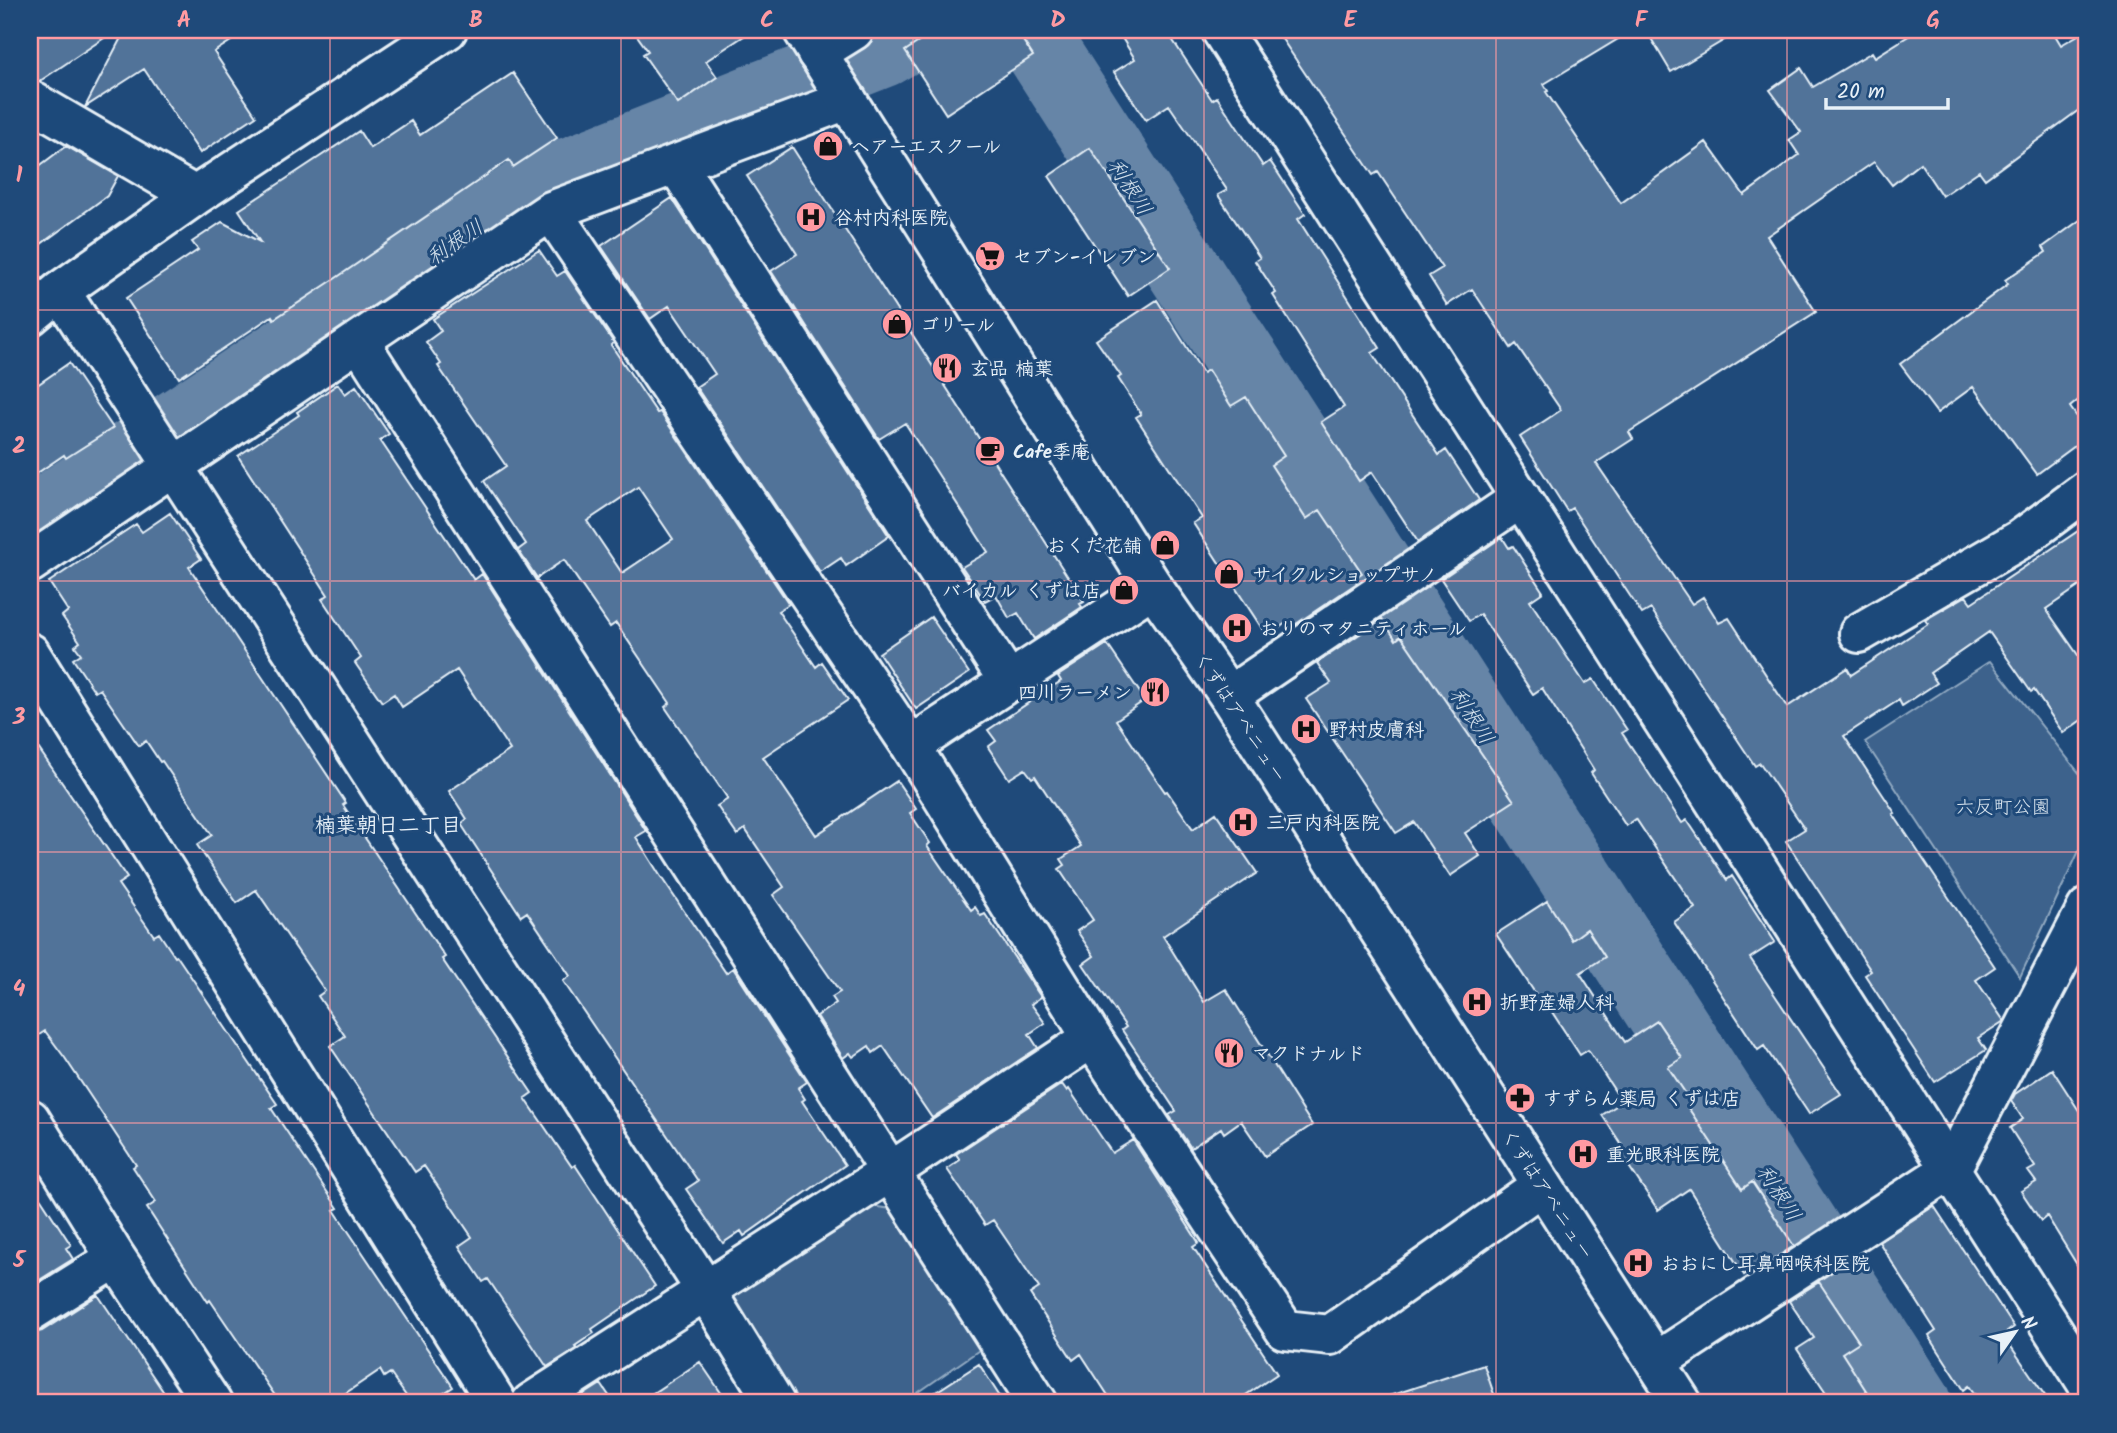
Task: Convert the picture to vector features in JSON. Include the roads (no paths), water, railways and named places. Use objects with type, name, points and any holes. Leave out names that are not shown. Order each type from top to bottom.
[{"type":"street","points":[[30,316],[60,291],[195,196],[447,30]]},
{"type":"street","points":[[810,41],[854,30]]},
{"type":"street","points":[[1221,30],[2087,1382]]},
{"type":"street","name":"くずはアベニュー","points":[[810,41],[1153,587],[1229,696],[1682,1403]]},
{"type":"street","points":[[30,100],[195,196]]},
{"type":"street","points":[[30,563],[551,211],[847,100]]},
{"type":"street","points":[[676,164],[1009,682]]},
{"type":"street","points":[[551,211],[911,746],[1092,1038],[1285,1329],[1330,1335],[1542,1185]]},
{"type":"street","points":[[60,291],[706,1291],[775,1403]]},
{"type":"street","points":[[359,341],[1038,1403]]},
{"type":"street","points":[[1859,633],[2021,539],[2087,490]]},
{"type":"street","points":[[1229,696],[1521,498]]},
{"type":"street","points":[[911,746],[1153,587]]},
{"type":"street","points":[[30,653],[497,1403]]},
{"type":"street","points":[[1656,1362],[1951,1169],[2087,908]]},
{"type":"street","points":[[531,1403],[890,1172],[1092,1038]]},
{"type":"street","points":[[30,1119],[116,1258],[212,1403]]},
{"type":"street","points":[[30,1311],[116,1258]]},
{"type":"waterway","name":"利根川","points":[[30,524],[538,187],[883,50],[917,30]]},
{"type":"waterway","name":"利根川","points":[[1029,30],[1915,1403]]},
{"type":"place","name":"ヘアーエスクール","points":[[828,146]]},
{"type":"place","name":"谷村内科医院","points":[[811,217]]},
{"type":"place","name":"セブン-イレブン","points":[[990,256]]},
{"type":"place","name":"ゴリール","points":[[897,324]]},
{"type":"place","name":"玄品 楠葉","points":[[947,368]]},
{"type":"place","name":"Cafe季庵","points":[[990,451]]},
{"type":"place","name":"おくだ花舗","points":[[1165,545]]},
{"type":"place","name":"サイクルショップサノ","points":[[1229,574]]},
{"type":"place","name":"バイカル くずは店","points":[[1124,590]]},
{"type":"place","name":"おりのマタニティホール","points":[[1237,628]]},
{"type":"place","name":"四川ラーメン","points":[[1155,692]]},
{"type":"place","name":"野村皮膚科","points":[[1306,729]]},
{"type":"place","name":"三戸内科医院","points":[[1243,822]]},
{"type":"place","name":"折野産婦人科","points":[[1477,1002]]},
{"type":"place","name":"マクドナルド","points":[[1229,1053]]},
{"type":"place","name":"すずらん薬局 くずは店","points":[[1520,1098]]},
{"type":"place","name":"重光眼科医院","points":[[1583,1154]]},
{"type":"place","name":"おおにし耳鼻咽喉科医院","points":[[1638,1263]]},
{"type":"district","name":"楠葉朝日二丁目","points":[[388,825]]},
{"type":"park label","name":"六反町公園","points":[[2003,806]]}]
